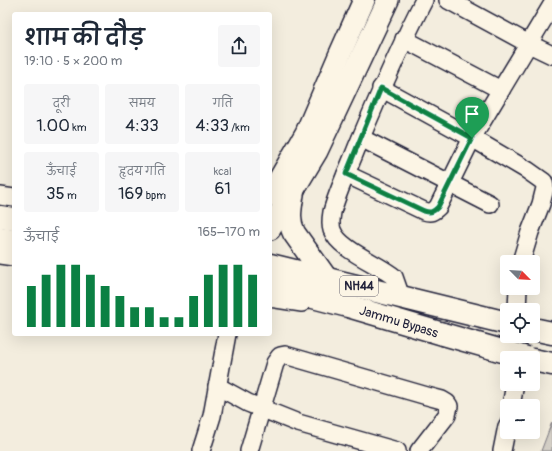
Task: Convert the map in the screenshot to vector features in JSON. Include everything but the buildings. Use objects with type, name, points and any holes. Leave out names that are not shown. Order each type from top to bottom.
[{"type":"highway","points":[[277,190],[290,215],[290,225],[294,233],[326,278]]},
{"type":"highway","points":[[0,217],[12,219]]},
{"type":"highway","points":[[0,239],[12,241]]},
{"type":"highway","name":"Jammu Bypass","points":[[272,265],[500,321]]},
{"type":"highway","name":"Jammu Bypass","points":[[272,287],[348,306],[503,351]]},
{"type":"highway","points":[[540,330],[552,333]]},
{"type":"main road","points":[[272,218],[277,190],[306,133],[364,0]]},
{"type":"main road","points":[[277,190],[329,128],[388,0]]},
{"type":"street","points":[[400,297],[394,277],[351,250],[338,239],[332,231],[331,221],[332,212],[346,174],[381,88],[424,0]]},
{"type":"street","points":[[448,0],[552,55]]},
{"type":"street","points":[[346,174],[430,212],[434,211],[438,207],[472,138],[552,5]]},
{"type":"street","points":[[404,39],[501,90]]},
{"type":"street","points":[[381,88],[527,170],[545,184],[541,204],[523,255]]},
{"type":"street","points":[[361,138],[450,182],[490,204]]},
{"type":"street","points":[[0,196],[12,198]]},
{"type":"street","points":[[0,255],[12,256]]},
{"type":"street","points":[[272,298],[313,305],[348,306]]},
{"type":"street","points":[[201,451],[212,416],[226,336]]},
{"type":"street","points":[[248,451],[277,358],[285,356],[314,363],[447,403],[449,406],[447,415],[419,451]]},
{"type":"street","points":[[217,386],[261,409],[298,423],[397,451]]},
{"type":"street","points":[[502,451],[504,439]]},
{"type":"green space","points":[[552,422],[552,451],[541,451]]},
{"type":"route","points":[[381,88],[472,138],[438,207],[434,211],[424,211],[346,174],[381,88]]}]
